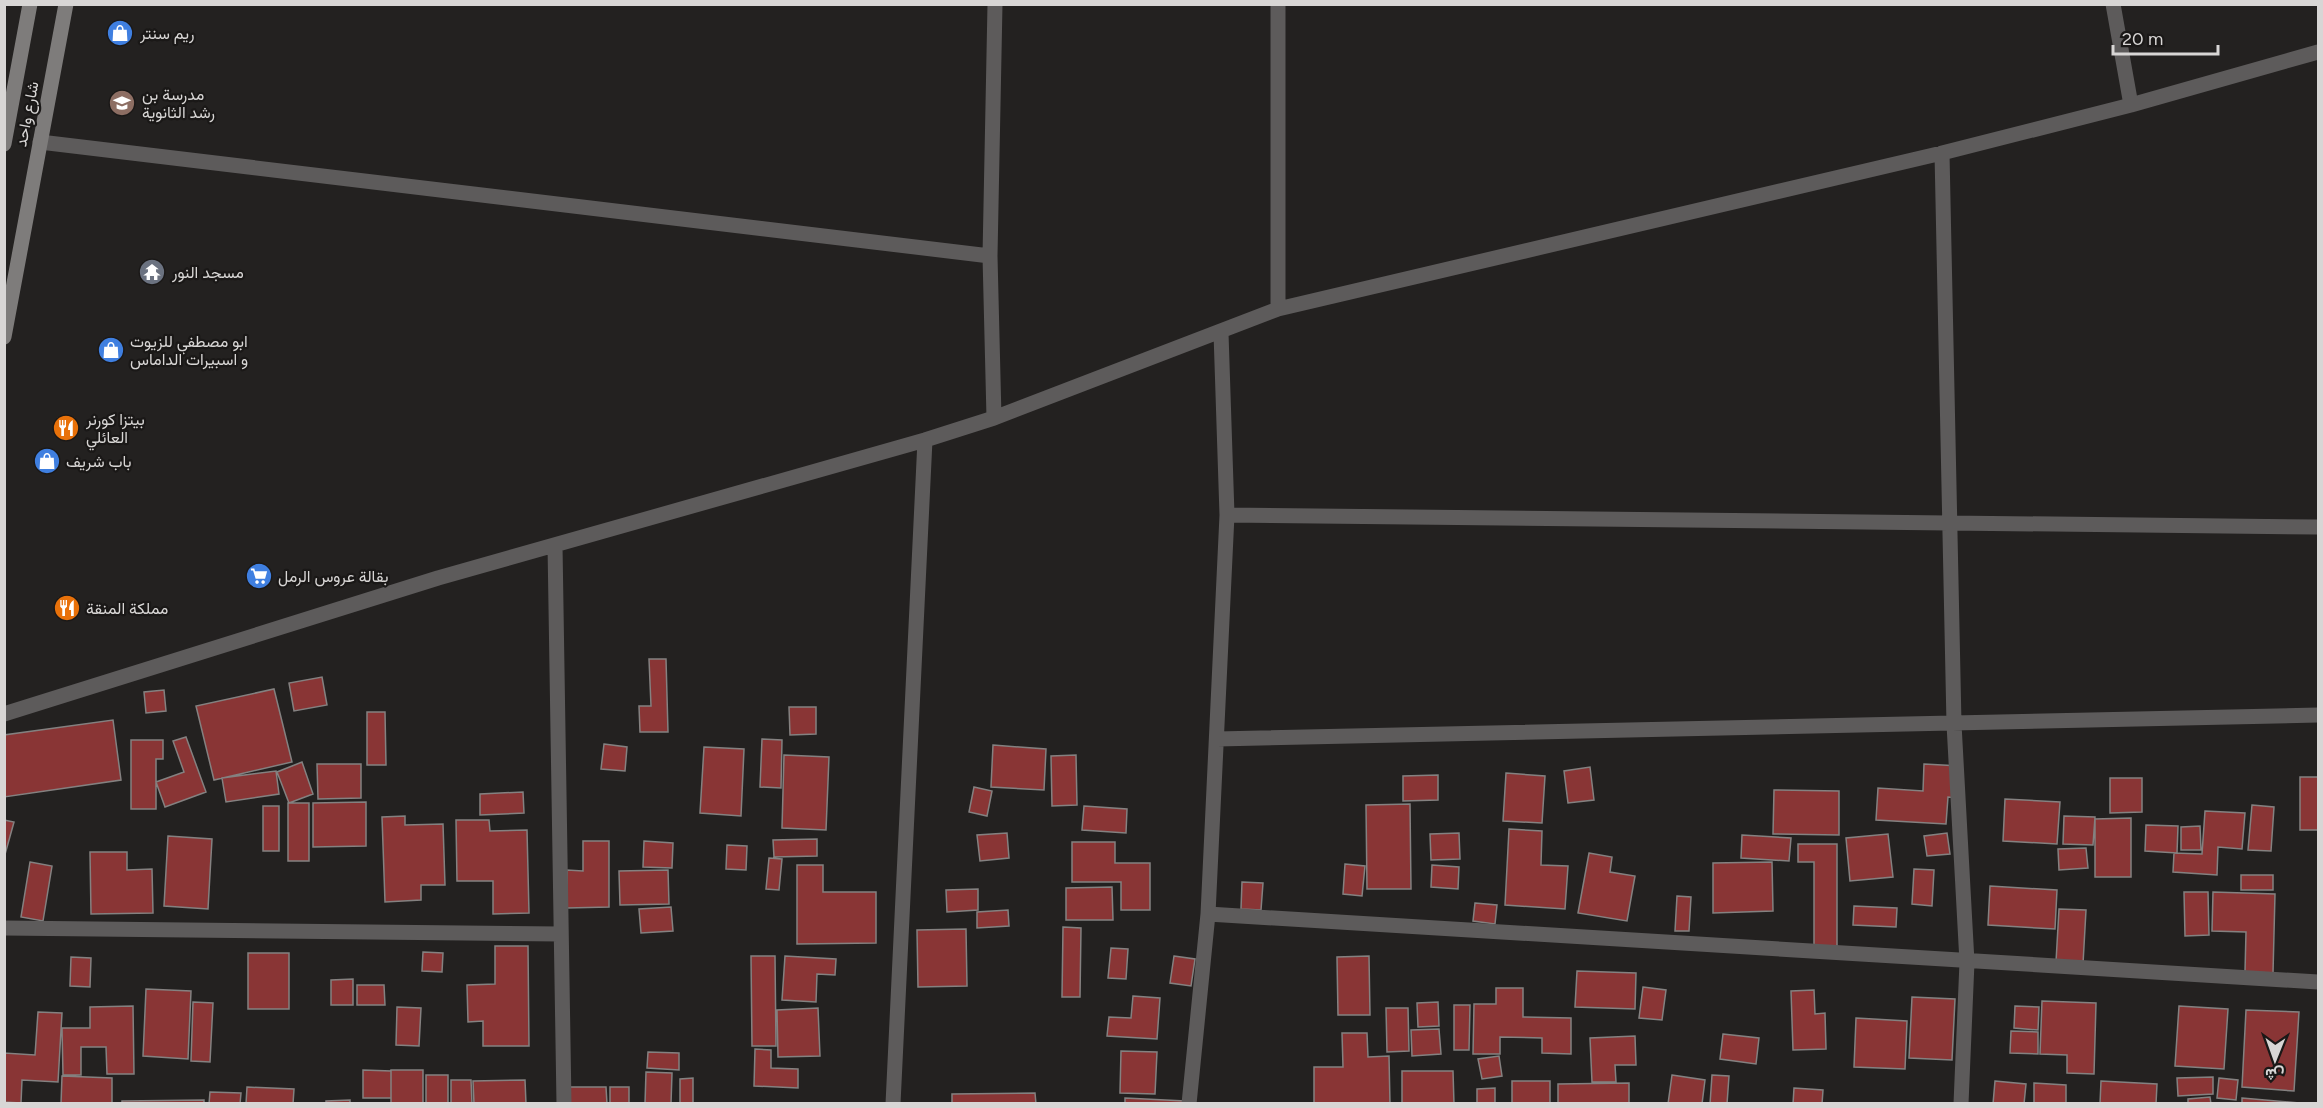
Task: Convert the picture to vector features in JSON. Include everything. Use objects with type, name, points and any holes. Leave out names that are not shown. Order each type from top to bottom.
[{"type":"street","name":"شارع واحد","points":[[4,144],[30,4]]},
{"type":"street","name":"شارع واحد","points":[[4,337],[66,4]]},
{"type":"street","points":[[994,418],[990,256],[995,4]]},
{"type":"street","points":[[1278,4],[1278,309]]},
{"type":"street","points":[[2113,4],[2131,105]]},
{"type":"street","points":[[4,714],[438,578],[925,440],[994,418],[1221,333],[1278,309],[1942,153],[2131,105],[2319,52]]},
{"type":"street","points":[[40,142],[990,256]]},
{"type":"street","points":[[1942,153],[1954,724],[1967,962],[1961,1104]]},
{"type":"street","points":[[1190,1104],[1208,914],[1227,515],[1221,333]]},
{"type":"street","points":[[892,1104],[925,440]]},
{"type":"street","points":[[1227,515],[1949,521],[2319,527]]},
{"type":"street","points":[[555,545],[564,1104]]},
{"type":"street","points":[[1217,739],[2319,715]]},
{"type":"street","points":[[1208,914],[2319,982]]},
{"type":"street","points":[[4,928],[560,934]]},
{"type":"building","points":[[649,659],[666,659],[668,732],[640,732],[639,706],[651,706]]},
{"type":"building","points":[[322,677],[327,705],[294,711],[289,683]]},
{"type":"building","points":[[274,689],[292,762],[214,780],[196,706]]},
{"type":"building","points":[[164,690],[166,711],[146,713],[144,692]]},
{"type":"building","points":[[789,707],[816,707],[816,734],[790,735]]},
{"type":"building","points":[[367,712],[385,712],[386,765],[367,765]]},
{"type":"building","points":[[113,720],[121,780],[4,797],[4,735]]},
{"type":"building","points":[[186,737],[206,792],[165,807],[156,782],[184,772],[173,741]]},
{"type":"building","points":[[762,739],[782,740],[781,788],[760,787]]},
{"type":"building","points":[[131,740],[163,740],[163,759],[156,759],[156,809],[131,809]]},
{"type":"building","points":[[604,744],[627,747],[625,771],[601,769]]},
{"type":"building","points":[[993,745],[1046,749],[1044,790],[991,787]]},
{"type":"building","points":[[704,747],[744,749],[741,816],[700,813]]},
{"type":"building","points":[[784,755],[829,757],[826,830],[782,828]]},
{"type":"building","points":[[1076,755],[1077,805],[1052,806],[1051,756]]},
{"type":"building","points":[[302,762],[313,794],[289,803],[277,772]]},
{"type":"building","points":[[317,764],[361,764],[361,798],[318,799]]},
{"type":"building","points":[[1924,764],[1960,766],[1959,798],[1948,797],[1946,824],[1876,820],[1878,788],[1923,791]]},
{"type":"building","points":[[1590,767],[1594,800],[1568,803],[1564,771]]},
{"type":"building","points":[[276,771],[279,794],[226,802],[222,778]]},
{"type":"building","points":[[1506,773],[1545,776],[1542,823],[1503,821]]},
{"type":"building","points":[[1438,775],[1438,800],[1403,801],[1403,776]]},
{"type":"building","points":[[2300,777],[2318,777],[2318,830],[2300,830]]},
{"type":"building","points":[[2110,778],[2142,778],[2142,812],[2110,813]]},
{"type":"building","points":[[974,787],[992,791],[987,816],[969,812]]},
{"type":"building","points":[[1774,790],[1839,791],[1839,835],[1773,834]]},
{"type":"building","points":[[523,792],[524,813],[480,815],[480,794]]},
{"type":"building","points":[[2005,799],[2060,802],[2057,844],[2003,841]]},
{"type":"building","points":[[366,802],[366,846],[313,847],[313,803]]},
{"type":"building","points":[[288,803],[309,803],[309,861],[288,861]]},
{"type":"building","points":[[1410,804],[1411,889],[1367,889],[1366,805]]},
{"type":"building","points":[[2252,805],[2274,807],[2271,851],[2248,850]]},
{"type":"building","points":[[263,806],[279,806],[279,851],[263,851]]},
{"type":"building","points":[[1084,806],[1127,809],[1126,833],[1082,830]]},
{"type":"building","points":[[2205,811],[2245,813],[2242,849],[2218,847],[2217,875],[2173,872],[2174,853],[2202,854]]},
{"type":"building","points":[[405,816],[405,825],[443,824],[445,885],[421,885],[421,900],[385,902],[382,817]]},
{"type":"building","points":[[2064,816],[2095,817],[2093,845],[2063,844]]},
{"type":"building","points":[[2131,818],[2131,877],[2095,877],[2095,819]]},
{"type":"building","points":[[4,820],[14,822],[4,858]]},
{"type":"building","points":[[456,820],[489,820],[490,831],[527,830],[529,913],[493,914],[493,881],[457,881]]},
{"type":"building","points":[[2146,825],[2178,826],[2177,853],[2145,851]]},
{"type":"building","points":[[2200,826],[2201,850],[2181,850],[2181,827]]},
{"type":"building","points":[[1509,829],[1542,831],[1541,865],[1568,866],[1565,909],[1505,905]]},
{"type":"building","points":[[1007,833],[1009,858],[980,861],[977,835]]},
{"type":"building","points":[[1459,833],[1460,859],[1431,860],[1430,834]]},
{"type":"building","points":[[1947,833],[1950,854],[1927,856],[1924,836]]},
{"type":"building","points":[[1888,834],[1893,877],[1850,881],[1846,838]]},
{"type":"building","points":[[1742,835],[1791,838],[1789,861],[1741,858]]},
{"type":"building","points":[[168,836],[212,839],[208,909],[164,906]]},
{"type":"building","points":[[817,839],[817,856],[774,857],[773,840]]},
{"type":"building","points":[[583,841],[609,841],[609,907],[567,908],[567,870],[583,871]]},
{"type":"building","points":[[644,841],[673,843],[672,868],[643,867]]},
{"type":"building","points":[[1072,842],[1115,842],[1115,863],[1150,863],[1150,910],[1121,910],[1121,882],[1072,882]]},
{"type":"building","points":[[1798,844],[1837,844],[1837,951],[1814,951],[1814,862],[1798,862]]},
{"type":"building","points":[[727,845],[747,846],[746,870],[726,869]]},
{"type":"building","points":[[2086,848],[2088,868],[2059,870],[2058,849]]},
{"type":"building","points":[[90,852],[127,852],[127,870],[152,869],[153,913],[91,914]]},
{"type":"building","points":[[1589,853],[1612,857],[1610,872],[1635,876],[1627,921],[1578,913]]},
{"type":"building","points":[[769,858],[782,859],[779,890],[766,889]]},
{"type":"building","points":[[30,862],[52,866],[43,921],[21,917]]},
{"type":"building","points":[[1772,862],[1773,911],[1713,913],[1713,863]]},
{"type":"building","points":[[1345,864],[1365,866],[1362,896],[1343,894]]},
{"type":"building","points":[[797,865],[823,865],[823,892],[876,892],[876,943],[797,944]]},
{"type":"building","points":[[1432,865],[1459,867],[1458,889],[1431,887]]},
{"type":"building","points":[[1914,869],[1934,870],[1932,906],[1912,904]]},
{"type":"building","points":[[668,870],[669,904],[620,905],[619,871]]},
{"type":"building","points":[[2241,875],[2273,875],[2273,890],[2241,890]]},
{"type":"building","points":[[1242,882],[1263,883],[1261,910],[1241,909]]},
{"type":"building","points":[[1990,886],[2057,890],[2055,929],[1988,925]]},
{"type":"building","points":[[1112,887],[1113,920],[1066,920],[1066,888]]},
{"type":"building","points":[[978,889],[978,910],[947,912],[946,890]]},
{"type":"building","points":[[2184,892],[2208,892],[2209,935],[2185,936]]},
{"type":"building","points":[[2213,892],[2275,894],[2273,973],[2245,972],[2246,932],[2212,931]]},
{"type":"building","points":[[1677,896],[1691,897],[1689,931],[1675,931]]},
{"type":"building","points":[[1475,903],[1497,905],[1495,924],[1473,921]]},
{"type":"building","points":[[1854,906],[1897,908],[1896,927],[1853,925]]},
{"type":"building","points":[[671,907],[673,931],[641,933],[639,909]]},
{"type":"building","points":[[2059,909],[2086,910],[2083,964],[2056,962]]},
{"type":"building","points":[[1008,910],[1009,926],[977,928],[977,912]]},
{"type":"building","points":[[1063,927],[1081,928],[1080,997],[1062,997]]},
{"type":"building","points":[[966,929],[967,986],[918,987],[917,930]]},
{"type":"building","points":[[495,946],[528,946],[529,1046],[483,1046],[483,1021],[468,1022],[467,985],[495,984]]},
{"type":"building","points":[[1111,948],[1128,949],[1126,979],[1108,978]]},
{"type":"building","points":[[423,952],[443,953],[442,972],[422,971]]},
{"type":"building","points":[[248,953],[289,953],[289,1009],[248,1009]]},
{"type":"building","points":[[751,956],[775,956],[776,1046],[752,1046]]},
{"type":"building","points":[[785,956],[836,959],[835,975],[817,974],[816,1002],[782,1000]]},
{"type":"building","points":[[1174,956],[1195,959],[1191,986],[1170,983]]},
{"type":"building","points":[[1369,956],[1370,1015],[1338,1015],[1337,957]]},
{"type":"building","points":[[71,957],[91,958],[90,987],[70,986]]},
{"type":"building","points":[[1577,971],[1636,973],[1635,1009],[1575,1007]]},
{"type":"building","points":[[353,979],[353,1005],[331,1005],[331,980]]},
{"type":"building","points":[[357,985],[384,985],[385,1005],[357,1005]]},
{"type":"building","points":[[1643,987],[1666,990],[1662,1020],[1639,1018]]},
{"type":"building","points":[[1496,988],[1523,988],[1523,1017],[1571,1018],[1571,1054],[1542,1053],[1542,1038],[1500,1037],[1500,1054],[1473,1054],[1474,1004],[1496,1004]]},
{"type":"building","points":[[146,989],[191,991],[188,1059],[143,1056]]},
{"type":"building","points":[[1814,990],[1815,1014],[1825,1013],[1826,1049],[1793,1050],[1791,991]]},
{"type":"building","points":[[1133,996],[1160,998],[1157,1039],[1107,1036],[1109,1017],[1131,1018]]},
{"type":"building","points":[[1912,997],[1955,999],[1952,1060],[1909,1058]]},
{"type":"building","points":[[2042,1001],[2096,1003],[2094,1074],[2067,1073],[2067,1055],[2040,1054]]},
{"type":"building","points":[[193,1002],[213,1003],[210,1062],[191,1061]]},
{"type":"building","points":[[1438,1002],[1439,1026],[1418,1027],[1417,1003]]},
{"type":"building","points":[[1454,1005],[1470,1005],[1469,1050],[1454,1050]]},
{"type":"building","points":[[133,1006],[134,1074],[107,1074],[106,1047],[81,1047],[81,1075],[63,1075],[62,1028],[90,1028],[90,1007]]},
{"type":"building","points":[[2015,1006],[2039,1007],[2038,1030],[2014,1028]]},
{"type":"building","points":[[2179,1006],[2228,1009],[2224,1069],[2175,1066]]},
{"type":"building","points":[[397,1007],[421,1008],[419,1046],[396,1045]]},
{"type":"building","points":[[818,1008],[820,1056],[778,1057],[777,1010]]},
{"type":"building","points":[[1386,1008],[1408,1008],[1409,1051],[1387,1052]]},
{"type":"building","points":[[2246,1010],[2299,1012],[2294,1091],[2242,1087]]},
{"type":"building","points":[[38,1012],[62,1013],[58,1082],[22,1080],[21,1103],[4,1102],[4,1053],[35,1055]]},
{"type":"building","points":[[1856,1018],[1907,1021],[1905,1069],[1854,1067]]},
{"type":"building","points":[[1439,1029],[1441,1054],[1412,1056],[1411,1030]]},
{"type":"building","points":[[2011,1031],[2038,1032],[2038,1054],[2010,1053]]},
{"type":"building","points":[[1342,1033],[1367,1033],[1368,1057],[1389,1056],[1390,1104],[1314,1104],[1314,1067],[1343,1067]]},
{"type":"building","points":[[1723,1034],[1759,1038],[1756,1064],[1720,1059]]},
{"type":"building","points":[[1635,1036],[1636,1065],[1615,1065],[1616,1082],[1592,1082],[1590,1038]]},
{"type":"building","points":[[755,1049],[771,1050],[771,1068],[798,1069],[798,1088],[754,1086]]},
{"type":"building","points":[[1121,1051],[1157,1052],[1155,1094],[1120,1093]]},
{"type":"building","points":[[648,1052],[679,1053],[679,1070],[647,1068]]},
{"type":"building","points":[[1499,1056],[1502,1076],[1482,1079],[1478,1059]]},
{"type":"building","points":[[363,1070],[391,1071],[391,1098],[363,1098]]},
{"type":"building","points":[[391,1070],[423,1070],[423,1104],[391,1104]]},
{"type":"building","points":[[1402,1071],[1453,1071],[1454,1104],[1402,1104]]},
{"type":"building","points":[[646,1072],[672,1073],[671,1104],[645,1104]]},
{"type":"building","points":[[426,1075],[448,1075],[448,1104],[426,1104]]},
{"type":"building","points":[[1672,1075],[1705,1080],[1702,1104],[1668,1104]]},
{"type":"building","points":[[1712,1075],[1729,1076],[1727,1104],[1710,1104]]},
{"type":"building","points":[[62,1076],[112,1078],[112,1104],[61,1104]]},
{"type":"building","points":[[2213,1077],[2213,1094],[2178,1096],[2177,1078]]},
{"type":"building","points":[[693,1078],[693,1104],[680,1104],[680,1079]]},
{"type":"building","points":[[2219,1078],[2238,1080],[2236,1100],[2217,1098]]},
{"type":"building","points":[[451,1080],[471,1080],[472,1104],[451,1104]]},
{"type":"building","points":[[525,1080],[526,1104],[474,1104],[473,1081]]},
{"type":"building","points":[[1512,1081],[1550,1081],[1550,1104],[1512,1104]]},
{"type":"building","points":[[1995,1081],[2026,1084],[2024,1104],[1993,1104]]},
{"type":"building","points":[[2101,1081],[2157,1084],[2156,1104],[2100,1104]]},
{"type":"building","points":[[1629,1083],[1629,1104],[1558,1104],[1558,1084]]},
{"type":"building","points":[[2034,1083],[2066,1085],[2066,1104],[2034,1104]]},
{"type":"building","points":[[247,1087],[294,1089],[293,1104],[246,1104]]},
{"type":"building","points":[[569,1087],[606,1087],[607,1104],[569,1104]]},
{"type":"building","points":[[610,1087],[629,1087],[629,1104],[610,1104]]},
{"type":"building","points":[[1495,1088],[1495,1104],[1477,1104],[1477,1089]]},
{"type":"building","points":[[1794,1088],[1823,1090],[1822,1104],[1793,1104]]},
{"type":"building","points":[[210,1092],[241,1093],[240,1104],[209,1104]]},
{"type":"building","points":[[1035,1093],[1036,1104],[952,1104],[952,1094]]},
{"type":"building","points":[[2210,1097],[2211,1104],[2188,1104],[2188,1099]]},
{"type":"building","points":[[1125,1098],[1185,1101],[1185,1104],[1125,1104]]},
{"type":"building","points":[[2242,1098],[2299,1103],[2299,1104],[2242,1104]]},
{"type":"building","points":[[204,1100],[204,1104],[122,1104],[122,1101]]},
{"type":"building","points":[[350,1100],[350,1104],[326,1104],[326,1101]]},
{"type":"place","name":"ريم سنتر","points":[[120,33]]},
{"type":"place","name":"مدرسة بن رشد الثانوية","points":[[122,103]]},
{"type":"place","name":"مسجد النور","points":[[152,272]]},
{"type":"place","name":"ابو مصطفي للزيوت و اسبيرات الداماس","points":[[111,350]]},
{"type":"place","name":"بيتزا كورنر العائلي","points":[[66,428]]},
{"type":"place","name":"باب شريف","points":[[47,461]]},
{"type":"place","name":"بقالة عروس الرمل","points":[[259,576]]},
{"type":"place","name":"مملكة المنقة","points":[[67,608]]}]
